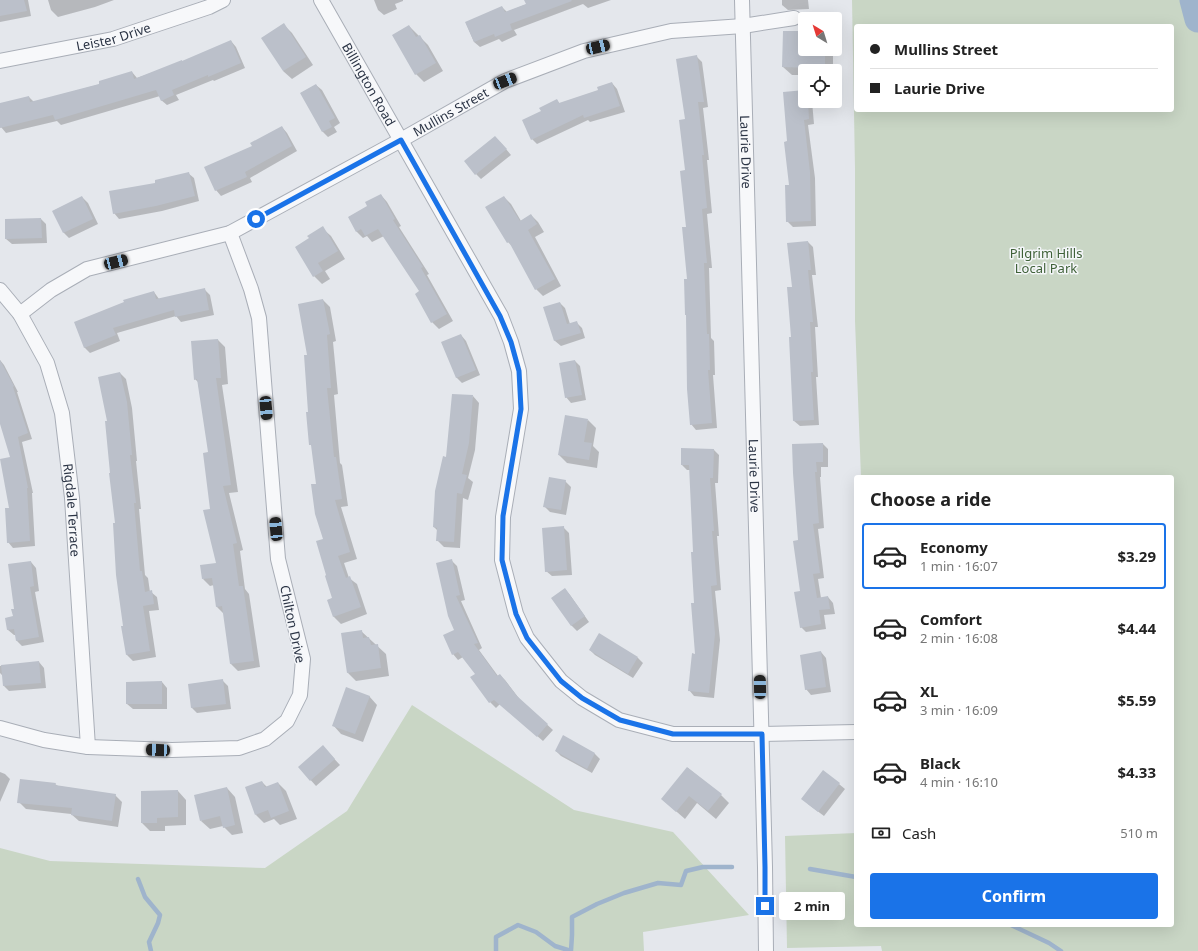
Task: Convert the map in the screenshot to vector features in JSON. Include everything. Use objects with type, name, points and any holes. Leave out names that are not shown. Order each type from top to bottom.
[{"type":"street","name":"Leister Drive","points":[[0,61],[113,39],[209,7],[223,0]]},
{"type":"street","name":"Billington Road","points":[[321,0],[500,316],[511,342],[519,371],[521,409],[503,516],[502,560],[516,614],[527,638],[561,681],[582,698],[620,720],[673,734],[854,732]]},
{"type":"street","name":"Laurie Drive","points":[[742,0],[762,734],[766,951]]},
{"type":"street","name":"Mullins Street","points":[[20,314],[51,290],[87,269],[230,233],[401,140],[505,81],[584,51],[670,31],[742,26],[794,18]]},
{"type":"street","name":"Chilton Drive","points":[[0,728],[44,740],[88,747],[172,750],[239,748],[265,739],[287,721],[300,695],[303,659],[278,559],[258,318],[251,289],[230,233]]},
{"type":"street","name":"Rigdale Terrace","points":[[0,290],[20,314],[47,363],[62,413],[72,498],[88,747]]},
{"type":"green space","name":"Pilgrim Hills Local Park","points":[[852,0],[1198,0],[1198,951],[882,951],[881,946],[787,948],[785,836],[854,833],[854,927],[1174,927],[1174,475],[861,475],[855,321],[855,169]]},
{"type":"green space","points":[[412,705],[574,810],[673,832],[749,915],[643,932],[644,951],[0,951],[0,848],[50,861],[265,868],[347,811]]},
{"type":"building","points":[[0,0],[24,0],[27,11],[0,16]]},
{"type":"building","points":[[524,0],[572,1],[510,24],[512,30],[495,37],[494,34],[474,42],[465,22],[502,6],[505,12],[526,4]]},
{"type":"building","points":[[284,23],[306,57],[283,71],[261,38]]},
{"type":"building","points":[[409,25],[416,37],[420,35],[436,63],[415,75],[392,35]]},
{"type":"building","points":[[783,31],[798,31],[798,56],[825,56],[825,64],[798,64],[798,68],[782,67]]},
{"type":"building","points":[[231,40],[241,63],[172,90],[174,95],[161,101],[156,90],[55,120],[53,115],[0,128],[0,103],[29,96],[30,102],[99,84],[99,81],[132,71],[134,79],[182,61]]},
{"type":"building","points":[[697,55],[704,102],[698,102],[704,155],[702,155],[707,208],[702,209],[707,263],[704,263],[707,334],[709,334],[710,370],[708,370],[712,423],[690,425],[687,389],[684,279],[687,279],[682,227],[686,227],[680,171],[685,170],[679,120],[685,119],[676,59]]},
{"type":"building","points":[[612,82],[620,106],[584,118],[583,115],[531,140],[522,120],[541,111],[539,108],[557,99],[559,103],[598,90],[597,87]]},
{"type":"building","points":[[316,84],[335,118],[329,121],[332,127],[322,132],[300,93]]},
{"type":"building","points":[[798,91],[798,108],[808,108],[809,119],[804,120],[810,172],[811,221],[786,222],[785,185],[789,185],[784,142],[787,141],[783,92]]},
{"type":"building","points":[[282,126],[292,146],[245,172],[247,177],[215,191],[204,167],[252,146],[250,143]]},
{"type":"building","points":[[495,136],[507,149],[475,175],[464,161]]},
{"type":"building","points":[[189,172],[195,196],[156,206],[113,214],[109,191],[155,183],[155,180]]},
{"type":"building","points":[[381,194],[395,219],[393,220],[423,267],[421,268],[447,314],[431,323],[415,294],[419,291],[378,229],[365,236],[361,229],[356,232],[348,217],[367,206],[365,202]]},
{"type":"building","points":[[82,196],[93,219],[63,233],[52,211]]},
{"type":"building","points":[[504,196],[520,221],[531,214],[537,224],[528,230],[555,279],[535,290],[509,242],[507,243],[485,207]]},
{"type":"building","points":[[41,218],[42,238],[5,239],[5,219]]},
{"type":"building","points":[[323,226],[338,251],[318,263],[323,271],[313,277],[295,247],[309,238],[307,236]]},
{"type":"building","points":[[808,241],[811,270],[808,270],[813,322],[810,322],[814,420],[793,421],[789,337],[791,337],[787,287],[792,287],[787,243]]},
{"type":"building","points":[[205,288],[209,310],[175,317],[174,310],[113,328],[116,335],[84,348],[74,322],[124,302],[123,300],[154,291],[156,299]]},
{"type":"building","points":[[323,299],[330,334],[327,335],[331,388],[327,388],[334,457],[336,457],[342,499],[335,500],[350,552],[338,556],[346,578],[350,576],[361,607],[333,617],[327,600],[332,598],[316,541],[323,539],[315,514],[311,484],[316,484],[311,445],[309,445],[306,412],[308,412],[304,355],[307,355],[298,304]]},
{"type":"building","points":[[560,302],[567,324],[577,321],[581,333],[554,341],[543,307]]},
{"type":"building","points":[[461,334],[476,370],[456,378],[441,342]]},
{"type":"building","points":[[218,339],[221,378],[216,378],[231,485],[223,486],[237,543],[233,544],[239,586],[243,586],[254,661],[230,664],[222,606],[216,607],[212,578],[202,579],[200,565],[216,563],[203,510],[210,509],[203,453],[208,452],[197,379],[194,380],[191,341]]},
{"type":"building","points":[[0,360],[14,386],[13,387],[28,433],[18,437],[28,488],[30,541],[7,543],[5,508],[9,508],[0,459],[10,457],[0,424]]},
{"type":"building","points":[[575,360],[582,395],[565,398],[559,363]]},
{"type":"building","points":[[120,372],[127,402],[132,455],[130,455],[136,503],[134,503],[140,571],[142,571],[145,592],[152,590],[154,604],[143,606],[150,651],[126,655],[121,626],[123,626],[116,575],[113,523],[115,523],[109,473],[105,421],[107,421],[98,377]]},
{"type":"building","points":[[452,394],[473,395],[469,443],[462,474],[467,475],[462,494],[457,493],[454,542],[436,541],[437,528],[433,527],[435,491],[443,456],[446,457]]},
{"type":"building","points":[[565,415],[588,419],[584,442],[592,443],[589,460],[558,455]]},
{"type":"building","points":[[823,443],[823,462],[816,462],[817,472],[815,472],[819,523],[813,524],[820,573],[813,574],[817,598],[828,596],[830,609],[819,610],[821,624],[800,628],[794,592],[800,591],[793,541],[798,540],[792,444]]},
{"type":"building","points":[[681,448],[714,449],[713,478],[710,478],[714,531],[712,531],[717,585],[711,586],[715,634],[709,693],[688,691],[692,653],[695,654],[691,603],[694,603],[691,552],[693,552],[689,465],[681,465]]},
{"type":"building","points":[[549,477],[566,480],[561,510],[543,507]]},
{"type":"building","points":[[564,526],[567,570],[545,572],[542,528]]},
{"type":"building","points":[[452,559],[460,595],[456,596],[478,643],[474,644],[497,676],[500,674],[517,696],[548,724],[537,737],[494,700],[489,703],[470,677],[475,674],[458,652],[452,655],[443,635],[454,630],[448,616],[436,563]]},
{"type":"building","points":[[31,561],[34,586],[30,587],[39,637],[16,641],[14,629],[7,630],[5,618],[13,616],[11,609],[14,609],[8,564]]},
{"type":"building","points":[[565,588],[585,616],[571,626],[551,598]]},
{"type":"building","points":[[362,630],[363,638],[369,637],[371,645],[378,644],[381,668],[347,673],[341,633]]},
{"type":"building","points":[[599,633],[638,657],[628,674],[589,650]]},
{"type":"building","points":[[821,651],[826,687],[805,690],[800,655]]},
{"type":"building","points":[[39,661],[41,683],[3,686],[1,665]]},
{"type":"building","points":[[223,679],[226,704],[191,708],[188,684]]},
{"type":"building","points":[[162,681],[162,704],[126,704],[126,682]]},
{"type":"building","points":[[346,687],[370,696],[355,734],[332,726]]},
{"type":"building","points":[[563,735],[595,753],[587,769],[555,751]]},
{"type":"building","points":[[323,745],[335,759],[310,781],[298,767]]},
{"type":"building","points":[[687,767],[722,794],[708,811],[689,796],[676,812],[661,799]]},
{"type":"building","points":[[823,770],[840,783],[818,812],[801,799]]},
{"type":"building","points":[[20,779],[56,783],[55,785],[116,794],[112,821],[71,815],[72,808],[17,803]]},
{"type":"building","points":[[262,781],[265,787],[278,782],[289,811],[271,818],[268,810],[255,815],[245,787]]},
{"type":"building","points":[[227,787],[235,825],[223,828],[220,816],[200,821],[194,795]]},
{"type":"building","points":[[178,790],[178,817],[157,818],[157,823],[141,823],[141,791]]},
{"type":"waterway","points":[[1193,0],[1198,19]]},
{"type":"waterway","points":[[496,951],[496,937],[518,925],[536,932],[555,946],[571,951],[572,917],[597,904],[624,893],[658,883],[681,885],[686,871],[703,867],[732,867]]},
{"type":"waterway","points":[[810,869],[854,877]]},
{"type":"waterway","points":[[138,879],[145,897],[160,915],[149,942],[151,951]]},
{"type":"waterway","points":[[1015,927],[1049,943],[1061,951]]},
{"type":"route","points":[[256,219],[401,140],[500,316],[511,342],[519,371],[521,409],[503,516],[502,560],[516,614],[527,638],[561,681],[582,698],[620,720],[673,734],[762,734],[765,906]]}]
